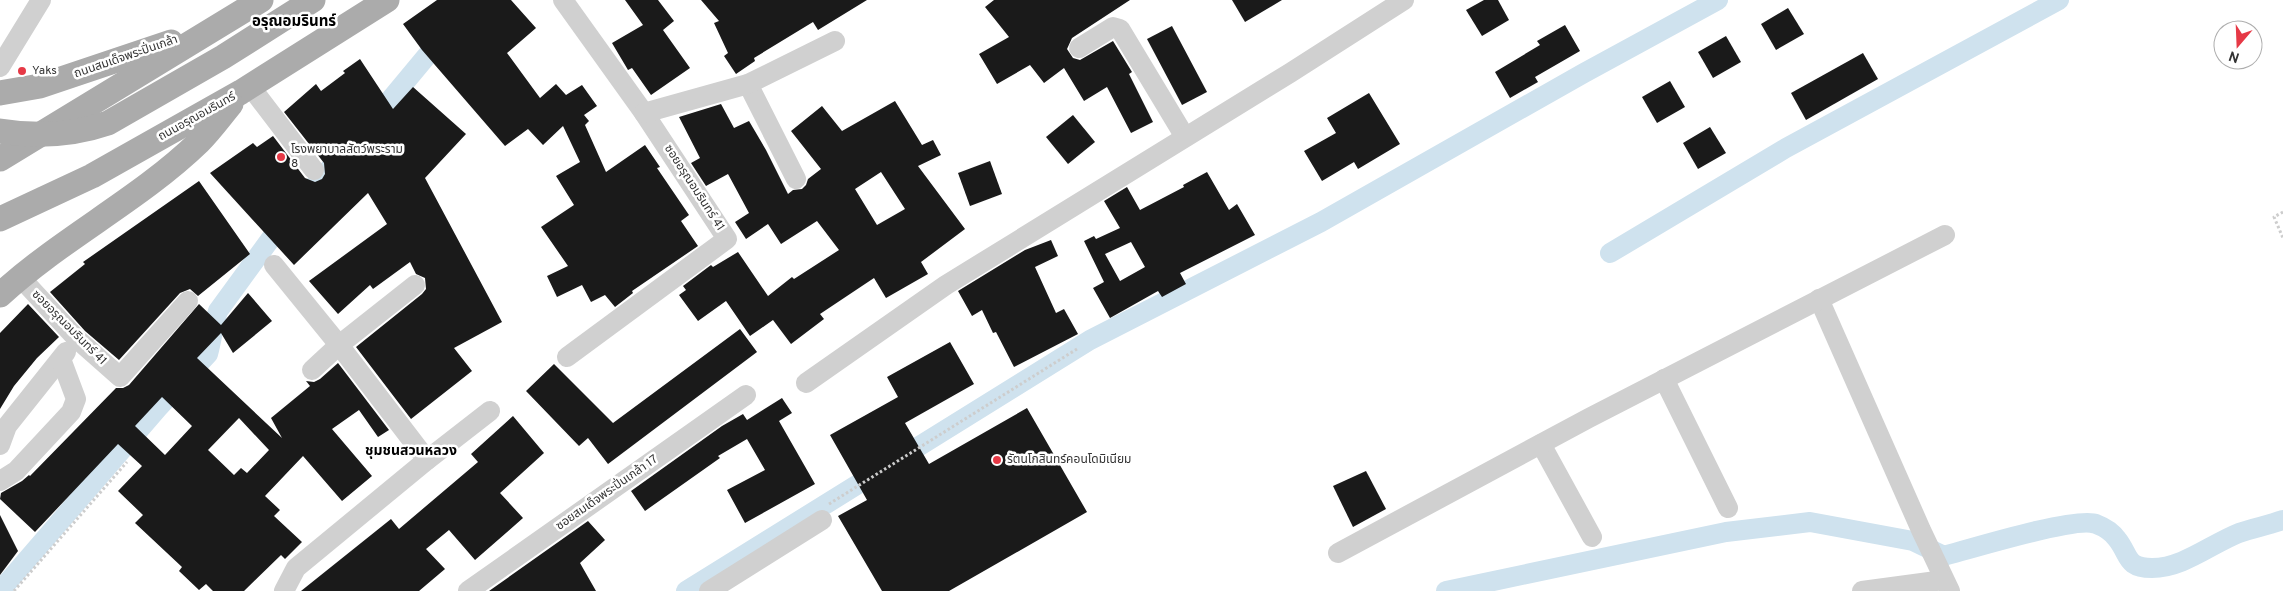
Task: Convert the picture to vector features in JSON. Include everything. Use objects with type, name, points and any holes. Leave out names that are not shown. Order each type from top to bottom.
[{"type":"main road","points":[[0,131],[45,136],[91,129],[108,123],[223,57],[313,0]]},
{"type":"main road","name":"ถนนอรุณอมรินทร์","points":[[0,219],[92,176],[246,89],[387,0]]},
{"type":"main road","points":[[0,159],[255,2]]},
{"type":"main road","name":"ถนนสมเด็จพระปิ่นเกล้า","points":[[0,92],[40,86],[222,24]]},
{"type":"main road","points":[[0,295],[20,277],[148,185],[178,160],[200,141],[246,89]]},
{"type":"street","points":[[0,67],[41,0]]},
{"type":"street","name":"ซอยอรุณอมรินทร์ 41","points":[[563,0],[644,113],[727,239],[567,356]]},
{"type":"street","points":[[806,383],[946,285],[1404,0]]},
{"type":"street","points":[[1079,48],[1113,27],[1120,29],[1185,137]]},
{"type":"street","points":[[644,113],[748,84],[835,41]]},
{"type":"street","points":[[748,84],[796,179]]},
{"type":"street","points":[[246,89],[314,170]]},
{"type":"street","points":[[1338,554],[1664,379],[1945,235]]},
{"type":"street","points":[[274,265],[339,345],[427,460]]},
{"type":"street","name":"ซอยอรุณอมรินทร์ 41","points":[[20,277],[77,339],[120,377],[188,301]]},
{"type":"street","points":[[312,370],[339,345],[415,285]]},
{"type":"street","points":[[1820,299],[1934,560],[1947,585],[1862,591]]},
{"type":"street","points":[[61,359],[76,399],[75,406],[8,476],[0,447],[7,426],[77,339]]},
{"type":"street","points":[[1664,379],[1728,508]]},
{"type":"street","name":"ซอยสมเด็จพระปิ่นเกล้า 17","points":[[468,591],[746,395]]},
{"type":"street","points":[[284,591],[296,568],[490,410]]},
{"type":"street","points":[[1541,444],[1592,537]]},
{"type":"street","points":[[709,591],[824,514]]},
{"type":"path","points":[[2283,212],[2274,216],[2283,238]]},
{"type":"path","points":[[824,514],[1077,349]]},
{"type":"path","points":[[14,591],[127,462]]},
{"type":"building","points":[[437,0],[511,0],[536,28],[507,53],[540,98],[556,84],[566,95],[582,85],[597,106],[584,115],[589,121],[585,125],[606,172],[645,145],[660,167],[657,168],[689,215],[681,221],[698,246],[632,291],[633,293],[615,307],[605,295],[591,302],[582,285],[557,297],[547,276],[568,266],[541,227],[574,205],[556,176],[580,162],[563,126],[543,145],[528,129],[505,146],[422,50],[403,24]]},
{"type":"building","points":[[625,0],[658,0],[674,21],[663,30],[690,68],[651,95],[632,68],[628,70],[612,43],[643,25]]},
{"type":"building","points":[[701,0],[867,0],[818,30],[813,22],[754,58],[755,61],[736,74],[724,56],[728,53],[714,23],[719,21]]},
{"type":"building","points":[[994,0],[1130,0],[1072,38],[1067,49],[1073,58],[1080,60],[1113,41],[1132,72],[1129,74],[1153,122],[1131,133],[1107,87],[1084,101],[1064,68],[1044,83],[1030,65],[997,84],[979,54],[1009,37],[985,7]]},
{"type":"building","points":[[1232,0],[1282,0],[1245,22]]},
{"type":"building","points":[[1484,0],[1498,0],[1509,20],[1482,36],[1466,10]]},
{"type":"building","points":[[1788,8],[1804,34],[1776,50],[1761,24]]},
{"type":"building","points":[[1565,25],[1580,51],[1535,77],[1538,82],[1510,98],[1495,72],[1540,45],[1537,41]]},
{"type":"building","points":[[1172,26],[1207,92],[1182,105],[1147,39]]},
{"type":"building","points":[[1726,36],[1741,62],[1713,78],[1698,52]]},
{"type":"building","points":[[1863,53],[1878,79],[1806,120],[1791,93]]},
{"type":"building","points":[[360,59],[393,109],[413,87],[466,134],[425,178],[502,322],[454,348],[472,371],[411,419],[356,347],[422,294],[426,289],[425,278],[416,274],[410,262],[373,289],[370,285],[338,314],[309,281],[387,224],[368,193],[294,265],[210,173],[253,143],[257,147],[273,136],[305,178],[315,182],[322,179],[325,174],[324,163],[284,112],[316,84],[321,91],[345,73],[343,71]]},
{"type":"building","points":[[1670,81],[1685,107],[1657,123],[1642,97]]},
{"type":"building","points":[[1369,93],[1400,144],[1358,169],[1354,162],[1322,181],[1304,151],[1336,133],[1327,118]]},
{"type":"building","points":[[895,101],[922,145],[933,140],[941,155],[918,166],[965,229],[921,262],[928,274],[886,298],[874,278],[820,314],[824,319],[791,344],[773,320],[750,336],[726,301],[698,321],[679,295],[686,290],[683,286],[711,265],[713,267],[738,252],[768,296],[792,277],[794,279],[839,250],[817,221],[781,244],[768,224],[746,239],[735,222],[749,213],[728,174],[706,186],[691,163],[700,158],[679,117],[721,104],[734,128],[749,121],[788,194],[793,190],[802,189],[808,179],[821,169],[791,131],[822,106],[842,131]],"holes":[[[881,172],[905,209],[877,225],[855,189]]]},
{"type":"building","points":[[1073,115],[1095,142],[1068,164],[1046,137]]},
{"type":"building","points":[[1710,127],[1726,153],[1698,169],[1683,143]]},
{"type":"building","points":[[990,161],[1002,194],[970,206],[958,173]]},
{"type":"building","points":[[1207,172],[1229,210],[1237,204],[1255,235],[1180,273],[1186,284],[1162,297],[1158,291],[1110,318],[1093,288],[1104,282],[1084,241],[1094,236],[1096,239],[1120,228],[1104,201],[1127,187],[1140,210],[1184,187],[1183,185]],"holes":[[[1131,242],[1145,267],[1120,281],[1105,254]]]},
{"type":"building","points":[[199,181],[250,254],[198,296],[190,289],[180,293],[119,360],[85,331],[50,292],[85,264],[83,262]]},
{"type":"building","points":[[1051,240],[1058,256],[1035,267],[1056,313],[1064,309],[1078,334],[1014,367],[996,332],[993,333],[982,310],[972,316],[958,291],[1025,250]]},
{"type":"building","points":[[248,293],[272,321],[233,353],[221,333],[197,358],[282,438],[271,418],[310,386],[306,381],[314,382],[320,379],[338,363],[389,430],[378,437],[359,410],[332,429],[372,476],[342,501],[303,456],[265,496],[280,510],[274,516],[302,542],[285,559],[281,555],[244,591],[213,591],[206,584],[199,590],[179,571],[182,567],[135,523],[143,515],[118,491],[142,466],[118,444],[35,532],[0,499],[1,493],[30,476],[116,388],[123,388],[129,385],[199,304],[221,325]],"holes":[[[162,397],[192,426],[165,455],[135,426]],[[239,418],[269,450],[247,473],[241,468],[234,475],[208,450]]]},
{"type":"building","points":[[28,304],[59,337],[37,358],[14,386],[0,409],[0,333]]},
{"type":"building","points":[[740,329],[757,352],[608,464],[588,438],[579,446],[526,391],[554,364],[613,423]]},
{"type":"building","name":"รัตนโกสินทร์คอนโดมิเนียม","points":[[950,342],[974,384],[905,423],[929,464],[1027,408],[1087,512],[949,591],[882,591],[838,516],[867,500],[830,435],[898,397],[887,377]]},
{"type":"building","points":[[782,398],[792,413],[779,421],[815,484],[745,523],[727,490],[765,470],[747,439],[718,456],[720,458],[645,511],[631,491],[722,426],[743,414],[747,420]]},
{"type":"building","points":[[513,416],[544,453],[500,493],[523,518],[475,560],[449,530],[426,549],[445,569],[419,591],[301,591],[391,519],[399,529],[478,462],[471,454]]},
{"type":"building","points":[[1366,471],[1386,509],[1353,527],[1333,486]]},
{"type":"building","points":[[0,515],[18,551],[0,575]]},
{"type":"building","points":[[588,521],[605,540],[580,563],[596,591],[489,591]]},
{"type":"waterway","points":[[686,591],[1090,340],[1321,222],[1584,73],[1718,0]]},
{"type":"waterway","points":[[1610,253],[1786,148],[2059,0]]},
{"type":"waterway","points":[[371,123],[430,52],[447,39]]},
{"type":"waterway","points":[[0,591],[158,408],[208,354],[218,311],[288,215],[343,154]]},
{"type":"waterway","points":[[1446,591],[1726,532],[1810,522],[1913,541],[1944,556],[2046,529],[2085,523],[2096,524],[2115,536],[2132,563],[2137,566],[2152,568],[2163,567],[2186,560],[2239,533],[2283,520]]},
{"type":"place","name":"Yaks","points":[[22,71]]},
{"type":"place","name":"โรงพยาบาลสัตว์พระราม 8","points":[[281,157]]},
{"type":"place","name":"รัตนโกสินทร์คอนโดมิเนียม","points":[[997,460]]},
{"type":"district","name":"อรุณอมรินทร์","points":[[294,22]]},
{"type":"district","name":"ชุมชนสวนหลวง","points":[[411,451]]}]
